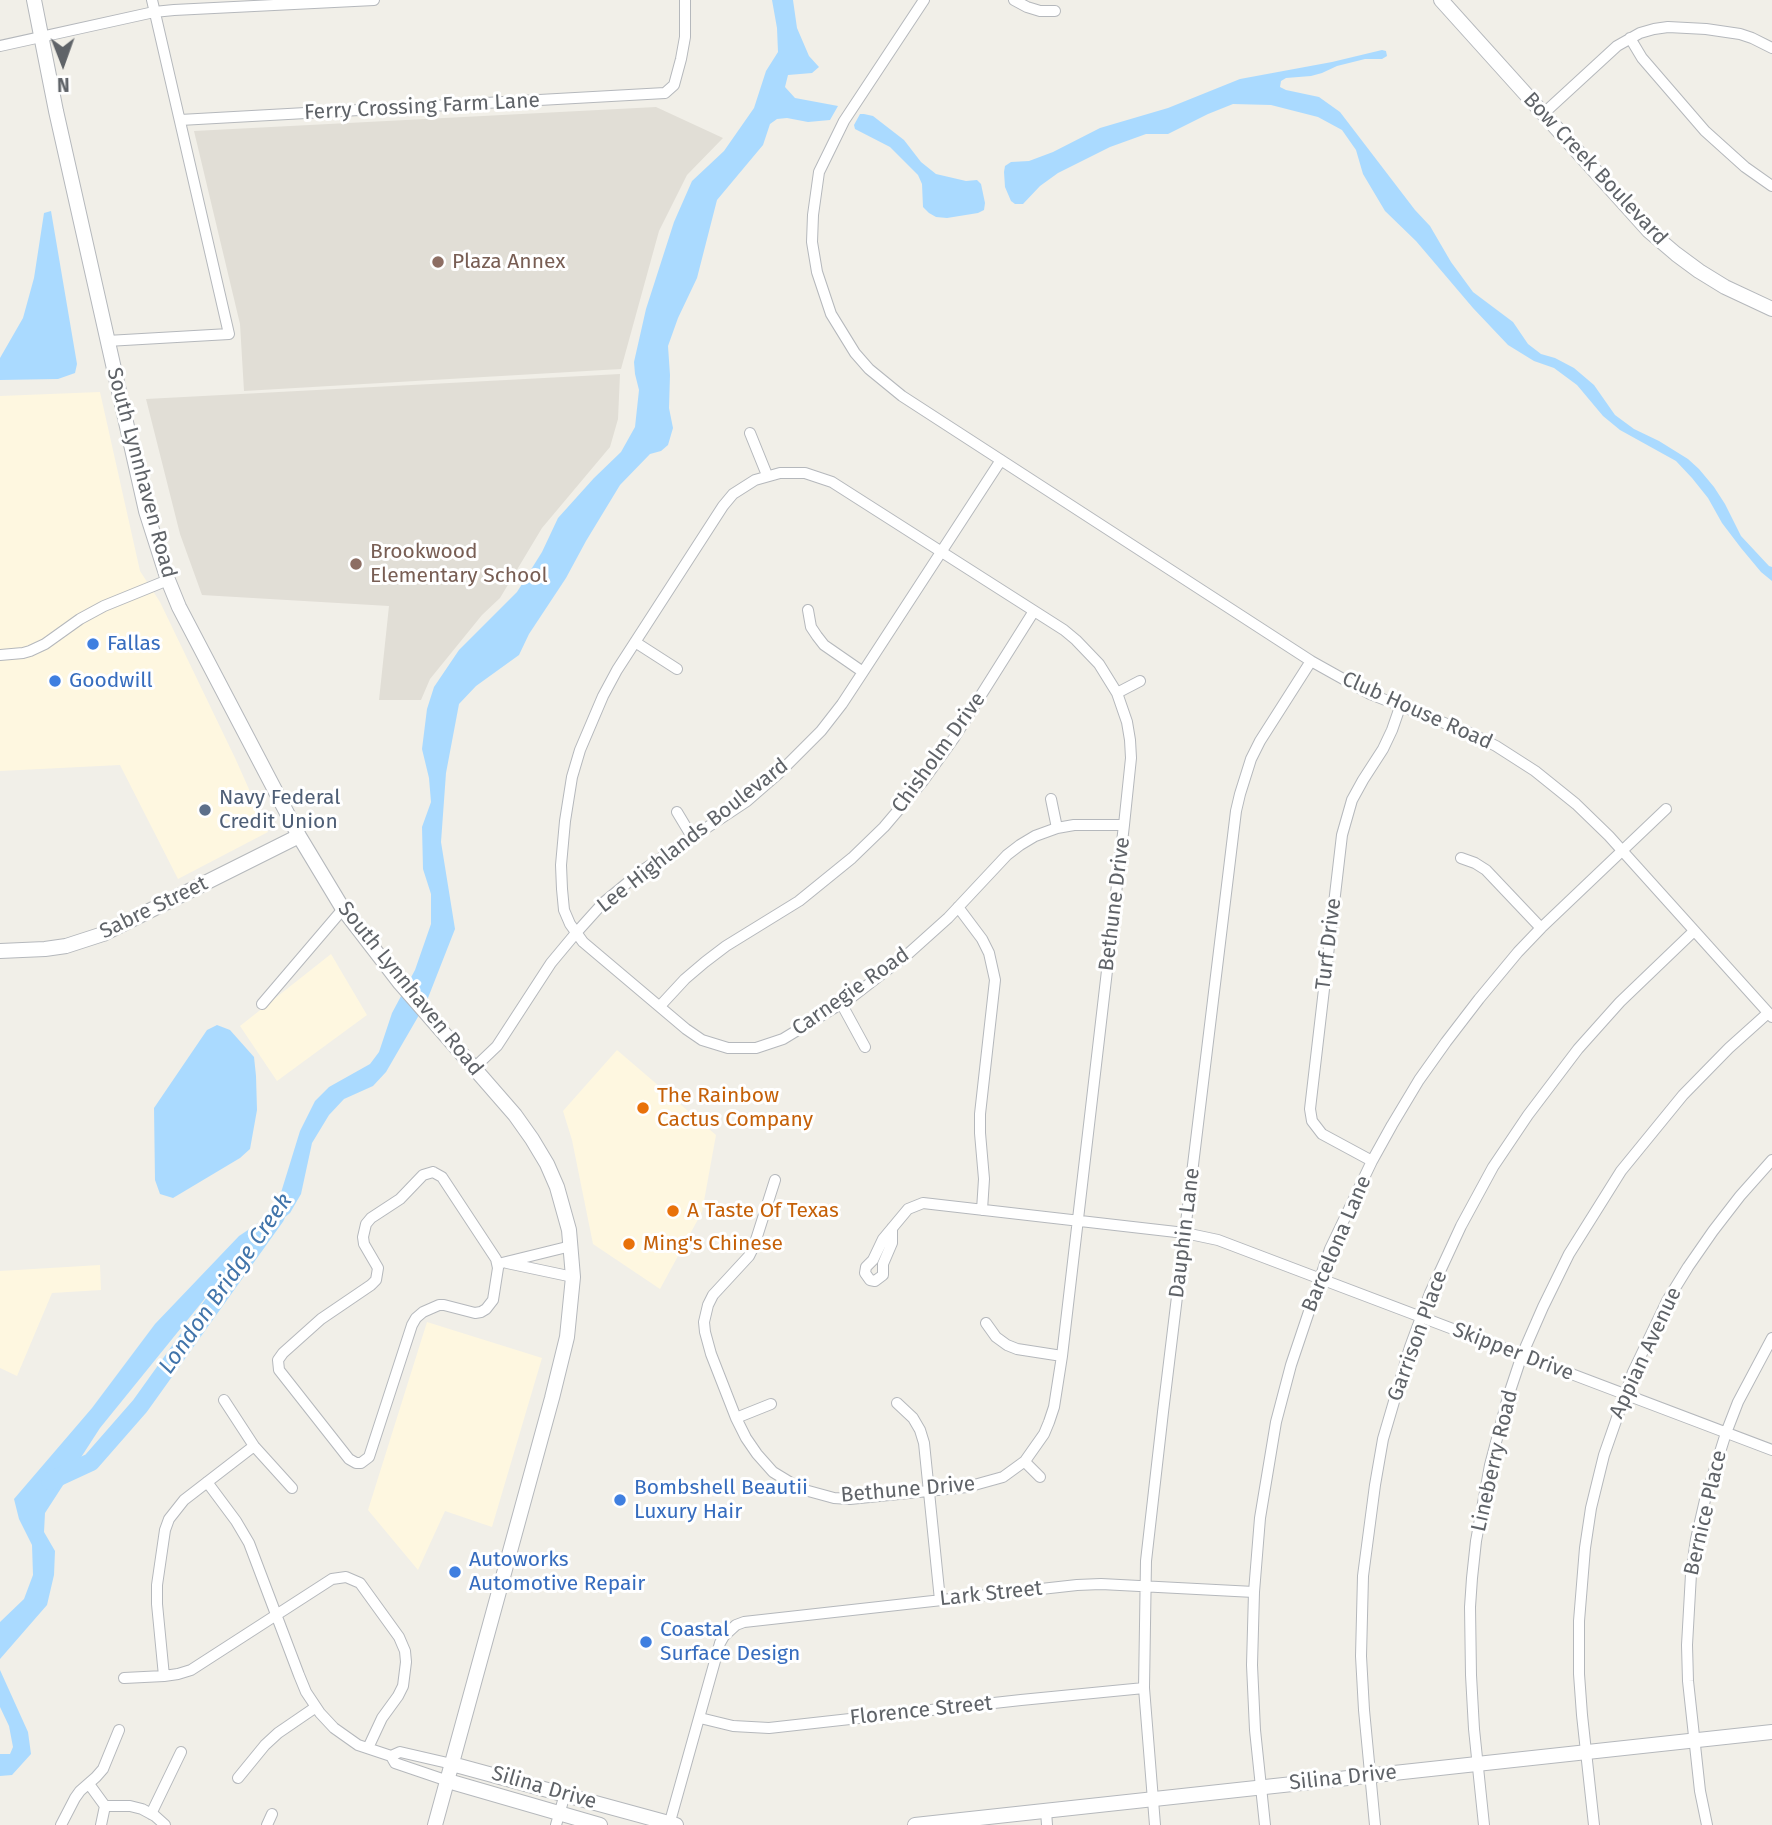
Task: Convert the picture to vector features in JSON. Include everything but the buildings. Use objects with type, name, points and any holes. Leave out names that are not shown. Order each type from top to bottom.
[{"type":"street","name":"South Lynnhaven Road","points":[[34,0],[146,511],[179,607],[299,836],[343,909],[400,983],[515,1115],[547,1164],[563,1206],[571,1246],[573,1277],[567,1337],[435,1825]]},
{"type":"street","points":[[107,341],[229,334],[152,0]]},
{"type":"street","points":[[0,46],[154,12],[374,0]]},
{"type":"street","name":"Ferry Crossing Farm Lane","points":[[180,120],[665,93],[674,85],[681,58],[685,37],[685,0]]},
{"type":"street","name":"Club House Road","points":[[924,0],[856,102],[830,146],[819,172],[812,242],[817,272],[823,294],[855,354],[882,381],[939,421],[1311,661],[1353,686],[1470,733],[1535,771],[1576,804],[1770,1015]]},
{"type":"street","points":[[1014,0],[1040,11],[1055,11]]},
{"type":"street","name":"Bow Creek Boulevard","points":[[1441,0],[1649,230],[1676,254],[1725,287],[1772,309]]},
{"type":"street","points":[[1543,114],[1617,46],[1654,29],[1706,29],[1740,34],[1772,48]]},
{"type":"street","points":[[1630,38],[1642,58],[1705,131],[1745,167],[1772,186]]},
{"type":"street","points":[[750,433],[767,475]]},
{"type":"street","name":"Lee Highlands Boulevard","points":[[474,1068],[503,1039],[535,986],[603,903],[625,884],[747,801],[821,731],[842,704],[1001,460]]},
{"type":"street","name":"Bethune Drive","points":[[576,933],[564,910],[561,865],[572,777],[593,718],[617,670],[723,506],[743,486],[767,475],[805,473],[832,482],[1063,630],[1088,652],[1117,693],[1127,722],[1131,758],[1062,1356],[1049,1422],[1025,1462],[1003,1477],[967,1487],[929,1492],[850,1499],[825,1497],[801,1489],[772,1472],[757,1454],[736,1418],[711,1354],[705,1332],[705,1316]]},
{"type":"street","points":[[0,655],[30,651],[104,606],[168,580]]},
{"type":"street","points":[[808,610],[811,627],[824,645],[863,672]]},
{"type":"street","name":"Chisholm Drive","points":[[660,1006],[705,962],[807,895],[884,827],[906,803],[954,738],[1034,611]]},
{"type":"street","points":[[635,642],[677,670]]},
{"type":"street","name":"Dauphin Lane","points":[[1156,1825],[1144,1688],[1146,1561],[1238,802],[1251,759],[1260,740],[1311,661]]},
{"type":"street","points":[[1117,693],[1140,681]]},
{"type":"street","name":"Turf Drive","points":[[1372,1161],[1322,1134],[1312,1121],[1310,1109],[1342,835],[1353,800],[1383,750],[1400,707]]},
{"type":"street","points":[[1051,799],[1057,828]]},
{"type":"street","name":"Barcelona Lane","points":[[1265,1825],[1255,1730],[1252,1665],[1260,1518],[1276,1422],[1291,1365],[1330,1249],[1372,1161],[1419,1080],[1446,1042],[1518,952],[1666,809]]},
{"type":"street","points":[[677,812],[692,837]]},
{"type":"street","name":"Carnegie Road","points":[[576,933],[583,942],[702,1040],[728,1048],[770,1045],[841,1003],[909,953],[948,918],[1007,855],[1035,836],[1057,828],[1086,824],[1124,825]]},
{"type":"street","name":"Sabre Street","points":[[0,951],[66,946],[103,934],[299,836]]},
{"type":"street","points":[[1461,858],[1486,870],[1541,928]]},
{"type":"street","points":[[958,907],[982,939],[989,953],[995,980],[980,1114],[984,1179],[982,1210]]},
{"type":"street","points":[[262,1004],[343,909]]},
{"type":"street","name":"Garrison Place","points":[[1375,1825],[1364,1710],[1363,1576],[1383,1439],[1410,1347],[1430,1293],[1475,1199],[1528,1115],[1578,1049],[1620,1002],[1694,931]]},
{"type":"street","points":[[841,1003],[865,1047]]},
{"type":"street","name":"Lineberry Road","points":[[1484,1825],[1471,1675],[1472,1578],[1490,1465],[1522,1355],[1569,1254],[1621,1171],[1683,1095],[1729,1048],[1770,1015]]},
{"type":"street","name":"Appian Avenue","points":[[1594,1825],[1579,1674],[1579,1621],[1591,1508],[1604,1455],[1624,1394],[1649,1336],[1688,1267],[1740,1196],[1772,1160]]},
{"type":"street","points":[[501,1263],[493,1300],[486,1309],[475,1313],[439,1305],[416,1318],[369,1457],[361,1463],[351,1461],[278,1366],[280,1357],[321,1319],[376,1280],[377,1268],[363,1237],[366,1224],[371,1218],[400,1199],[424,1175],[433,1172],[442,1177],[501,1263],[573,1277]]},
{"type":"street","points":[[691,1316],[705,1316],[713,1295],[749,1256],[775,1180]]},
{"type":"street","name":"Skipper Drive","points":[[892,1228],[902,1214],[923,1203],[1185,1233],[1218,1240],[1772,1450]]},
{"type":"street","points":[[501,1263],[571,1246]]},
{"type":"street","points":[[986,1323],[996,1337],[1017,1349],[1062,1356]]},
{"type":"street","name":"Bernice Place","points":[[1707,1825],[1700,1791],[1688,1681],[1691,1574],[1705,1500],[1726,1433],[1738,1402],[1772,1338]]},
{"type":"street","points":[[224,1400],[254,1446],[292,1488]]},
{"type":"street","points":[[897,1403],[913,1418],[924,1443],[940,1600]]},
{"type":"street","points":[[736,1418],[771,1404]]},
{"type":"street","points":[[164,1676],[157,1585],[169,1519],[184,1500],[254,1446]]},
{"type":"street","points":[[1025,1462],[1040,1476]]},
{"type":"street","points":[[207,1482],[249,1543],[299,1675],[316,1707],[345,1737],[391,1756],[395,1763],[448,1781]]},
{"type":"street","points":[[124,1678],[164,1676],[191,1670],[332,1579],[346,1577],[360,1583],[399,1637],[407,1662],[403,1686],[382,1718],[368,1748]]},
{"type":"street","name":"Lark Street","points":[[700,1718],[720,1643],[730,1629],[744,1622],[1077,1585],[1254,1592]]},
{"type":"street","name":"Florence Street","points":[[700,1718],[733,1726],[769,1728],[1144,1688]]},
{"type":"street","points":[[238,1778],[278,1733],[316,1707]]},
{"type":"street","points":[[672,1825],[700,1718]]},
{"type":"street","points":[[61,1825],[80,1790],[100,1773],[119,1730]]},
{"type":"street","name":"Silina Drive","points":[[915,1825],[1047,1818],[1153,1799],[1772,1732]]},
{"type":"street","points":[[151,1814],[181,1752]]},
{"type":"street","points":[[391,1756],[400,1752],[452,1763]]},
{"type":"street","name":"Silina Drive","points":[[452,1763],[672,1825]]},
{"type":"street","name":"Silina Drive","points":[[448,1781],[558,1819],[600,1825]]},
{"type":"street","points":[[89,1784],[105,1806],[101,1825]]},
{"type":"street","points":[[558,1819],[565,1794]]},
{"type":"street","points":[[105,1806],[142,1809],[165,1825]]},
{"type":"shaded area","name":"Plaza Annex","points":[[656,107],[723,138],[687,175],[659,231],[621,369],[244,391],[240,324],[194,131]]},
{"type":"shaded area","name":"Brookwood Elementary School","points":[[620,374],[618,419],[610,447],[542,528],[500,598],[482,615],[430,679],[421,700],[379,700],[389,606],[202,595],[180,534],[146,399]]},
{"type":"shaded area","points":[[100,392],[140,571],[160,602],[268,832],[178,879],[120,765],[0,771],[0,396]]},
{"type":"shaded area","points":[[331,954],[367,1015],[277,1081],[240,1026]]},
{"type":"shaded area","points":[[617,1050],[716,1135],[702,1212],[660,1289],[593,1244],[572,1140],[563,1111]]},
{"type":"shaded area","points":[[100,1265],[101,1290],[52,1293],[17,1376],[0,1368],[0,1271]]},
{"type":"shaded area","points":[[427,1322],[542,1358],[492,1527],[445,1511],[418,1570],[368,1510]]},
{"type":"water","points":[[772,0],[793,0],[797,28],[809,56],[819,67],[812,73],[788,75],[785,87],[795,98],[838,106],[830,120],[808,122],[787,118],[777,119],[770,124],[763,145],[717,200],[697,278],[668,346],[669,408],[673,428],[668,445],[661,451],[650,454],[620,485],[566,578],[529,634],[519,655],[476,686],[459,704],[446,773],[441,842],[455,929],[426,1003],[386,1072],[373,1086],[344,1099],[329,1115],[312,1143],[301,1194],[290,1213],[245,1249],[100,1428],[45,1513],[44,1532],[55,1551],[54,1575],[47,1605],[0,1659],[0,1622],[24,1599],[33,1575],[32,1545],[19,1519],[14,1499],[92,1408],[155,1324],[239,1236],[275,1212],[300,1131],[315,1101],[329,1087],[370,1064],[379,1052],[392,1013],[415,970],[431,924],[431,894],[423,869],[422,827],[431,802],[422,749],[427,709],[434,687],[459,650],[517,592],[542,552],[558,518],[621,452],[635,427],[639,390],[634,362],[646,309],[674,222],[692,181],[724,151],[754,108],[766,71],[778,52]]},
{"type":"water","points":[[1386,51],[1387,56],[1382,59],[1365,59],[1311,76],[1286,78],[1281,81],[1280,87],[1319,97],[1340,112],[1430,226],[1473,292],[1513,322],[1528,344],[1541,354],[1574,368],[1594,385],[1615,415],[1634,429],[1688,459],[1699,469],[1725,504],[1741,536],[1772,567],[1772,581],[1741,548],[1708,498],[1676,461],[1620,430],[1603,416],[1577,385],[1554,368],[1534,361],[1508,345],[1416,241],[1385,211],[1363,174],[1356,150],[1342,130],[1318,117],[1271,105],[1233,104],[1168,134],[1146,134],[1110,147],[1058,173],[1040,186],[1023,204],[1011,201],[1005,187],[1005,166],[1011,162],[1029,161],[1053,152],[1100,128],[1168,108],[1240,79]]},
{"type":"water","points":[[860,114],[873,116],[904,140],[921,162],[936,174],[966,181],[977,180],[981,184],[984,210],[947,218],[929,213],[923,207],[922,184],[918,175],[890,147],[855,129],[854,125]]},
{"type":"water","points":[[51,211],[77,364],[75,373],[58,379],[0,380],[0,358],[23,318],[34,278],[44,213]]},
{"type":"water","points":[[217,1025],[230,1030],[254,1057],[257,1110],[250,1149],[240,1158],[173,1198],[160,1194],[155,1180],[154,1108],[207,1030]]},
{"type":"water","points":[[0,1670],[28,1732],[31,1754],[12,1775],[0,1776],[0,1754],[10,1754],[13,1747],[9,1726],[0,1707]]},
{"type":"waterway","name":"London Bridge Creek","points":[[50,1481],[91,1462],[140,1406],[276,1216]]},
{"type":"place","name":"Plaza Annex","points":[[438,262]]},
{"type":"place","name":"Brookwood Elementary School","points":[[356,564]]},
{"type":"place","name":"Fallas","points":[[93,644]]},
{"type":"place","name":"Goodwill","points":[[55,681]]},
{"type":"place","name":"Navy Federal Credit Union","points":[[205,810]]},
{"type":"place","name":"The Rainbow Cactus Company","points":[[643,1108]]},
{"type":"place","name":"A Taste Of Texas","points":[[673,1211]]},
{"type":"place","name":"Ming's Chinese","points":[[629,1244]]},
{"type":"place","name":"Bombshell Beautii Luxury Hair","points":[[620,1500]]},
{"type":"place","name":"Autoworks Automotive Repair","points":[[455,1572]]},
{"type":"place","name":"Coastal Surface Design","points":[[646,1642]]}]
